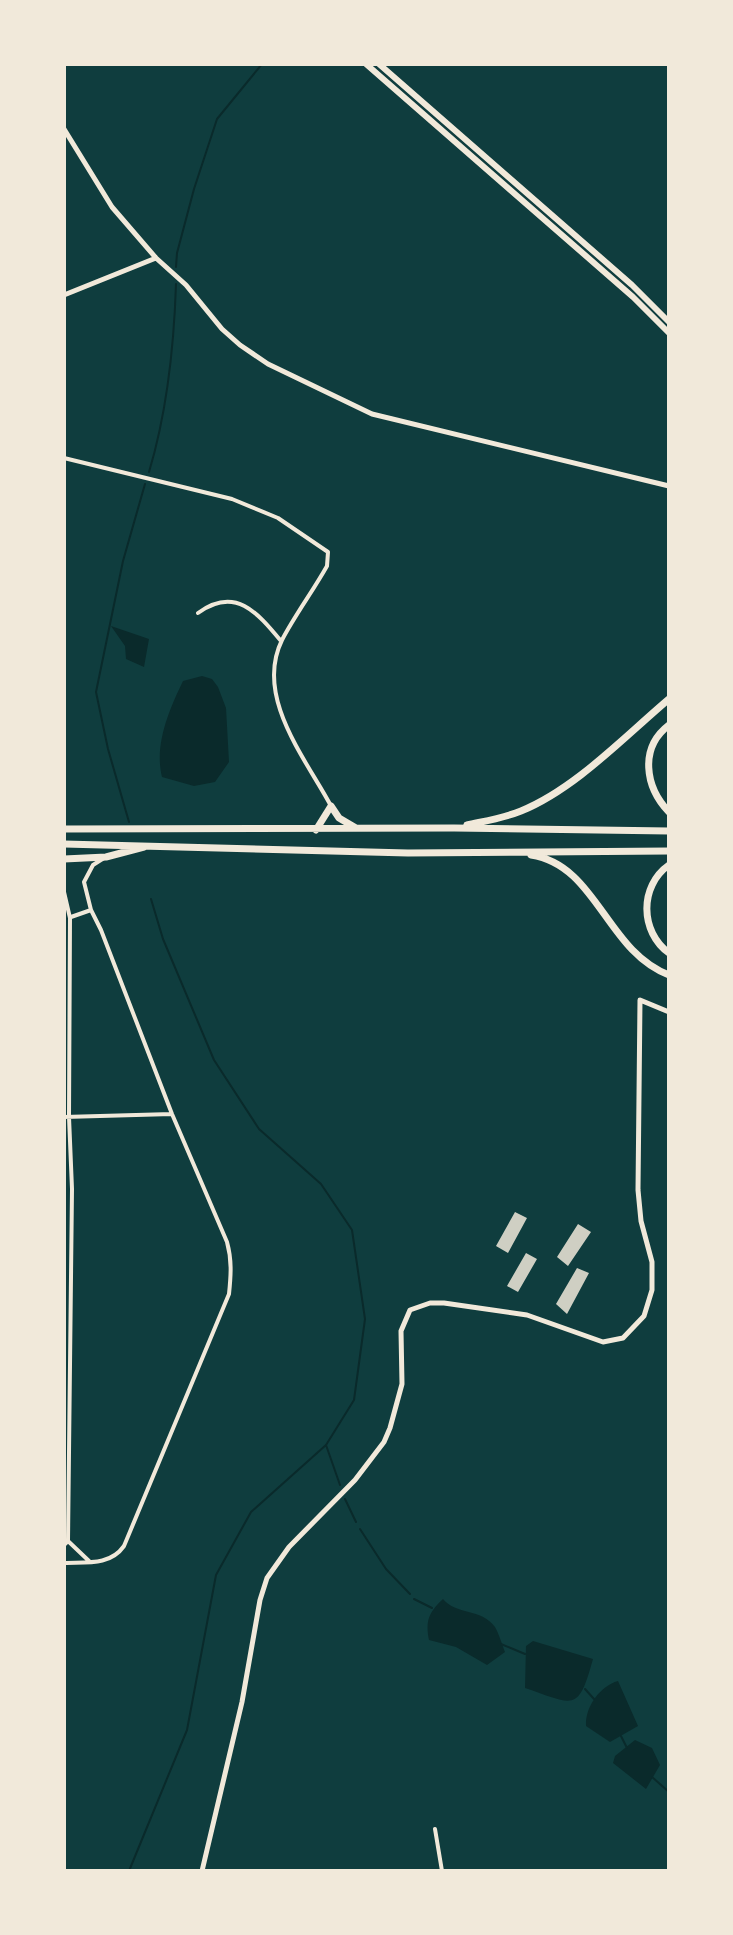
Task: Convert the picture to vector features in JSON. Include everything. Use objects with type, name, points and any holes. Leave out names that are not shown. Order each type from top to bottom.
[{"type":"highway","points":[[454,828],[518,812],[541,801],[573,780],[669,699]]},
{"type":"highway","points":[[669,725],[652,747],[648,767],[652,789],[669,812]]},
{"type":"highway","points":[[316,830],[331,806],[339,818],[358,829]]},
{"type":"highway","points":[[64,829],[669,831]]},
{"type":"highway","points":[[64,844],[408,853],[669,851]]},
{"type":"highway","points":[[64,859],[106,857],[152,844]]},
{"type":"highway","points":[[506,851],[539,856],[567,871],[595,900],[629,949],[645,964],[669,975]]},
{"type":"highway","points":[[669,865],[654,881],[646,910],[651,931],[669,953]]},
{"type":"main road","points":[[366,64],[633,297],[669,333]]},
{"type":"main road","points":[[379,64],[632,285],[669,322]]},
{"type":"street","points":[[64,129],[112,207],[156,258],[178,277],[222,329],[240,345],[287,374],[372,414],[669,486]]},
{"type":"street","points":[[64,295],[156,258]]},
{"type":"street","points":[[64,458],[232,499],[278,518],[324,547],[329,557],[327,566],[281,641],[276,689],[284,723],[331,806]]},
{"type":"street","points":[[198,613],[212,603],[223,600],[244,606],[263,619],[281,641]]},
{"type":"street","points":[[66,1563],[112,1559],[124,1546],[229,1294],[232,1257],[91,910],[84,882],[93,865],[106,857]]},
{"type":"street","points":[[64,892],[70,918],[66,1117],[72,1189],[66,1543],[90,1562]]},
{"type":"street","points":[[70,918],[91,910]]},
{"type":"street","points":[[202,1871],[267,1578],[289,1547],[370,1463],[390,1428],[402,1384],[401,1331],[410,1310],[430,1303],[444,1303],[527,1315],[603,1342],[623,1338],[644,1316],[652,1290],[652,1262],[641,1221],[638,1190],[640,1000],[669,1012]]},
{"type":"street","points":[[66,1117],[172,1114]]},
{"type":"street","points":[[435,1829],[442,1871]]},
{"type":"water","points":[[111,626],[149,639],[144,667],[126,659],[125,646]]},
{"type":"water","points":[[202,676],[212,679],[218,687],[226,708],[229,762],[215,782],[194,786],[162,777],[160,753],[168,716],[183,681]]},
{"type":"water","points":[[443,1599],[489,1621],[495,1627],[505,1652],[487,1665],[456,1647],[429,1640],[429,1617]]},
{"type":"water","points":[[533,1641],[593,1659],[578,1696],[565,1701],[525,1688],[526,1646]]},
{"type":"water","points":[[618,1681],[638,1726],[610,1742],[586,1726],[586,1719],[600,1692]]},
{"type":"water","points":[[635,1740],[652,1748],[660,1765],[646,1789],[613,1763],[615,1756]]},
{"type":"building","points":[[515,1212],[527,1218],[508,1253],[496,1246]]},
{"type":"building","points":[[578,1224],[591,1232],[568,1266],[557,1257]]},
{"type":"building","points":[[526,1253],[537,1259],[518,1292],[507,1286]]},
{"type":"building","points":[[577,1268],[589,1273],[567,1314],[556,1304]]},
{"type":"waterway","points":[[176,267],[194,189],[217,119],[262,64]]},
{"type":"waterway","points":[[149,472],[161,426],[168,379],[176,284]]},
{"type":"waterway","points":[[129,822],[96,692],[123,561],[145,484]]},
{"type":"waterway","points":[[129,1871],[187,1730],[216,1575],[251,1512],[326,1445],[354,1400],[365,1319],[352,1230],[321,1184],[259,1129],[214,1060],[163,939],[151,899]]},
{"type":"waterway","points":[[326,1445],[340,1485]]},
{"type":"waterway","points":[[345,1499],[356,1522]]},
{"type":"waterway","points":[[360,1529],[386,1569],[410,1594]]},
{"type":"waterway","points":[[414,1599],[432,1608]]},
{"type":"waterway","points":[[501,1644],[525,1654]]},
{"type":"waterway","points":[[585,1689],[594,1699]]},
{"type":"waterway","points":[[621,1736],[627,1748]]},
{"type":"waterway","points":[[652,1777],[669,1792]]}]
